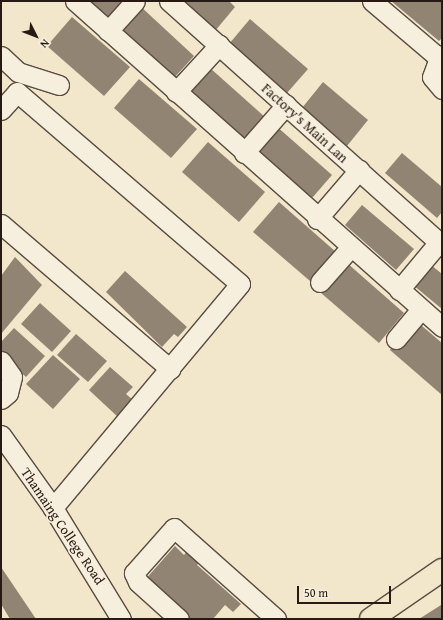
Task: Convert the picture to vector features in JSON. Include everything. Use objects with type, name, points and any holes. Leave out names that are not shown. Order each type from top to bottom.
[{"type":"main road","points":[[371,619],[442,570]]},
{"type":"street","points":[[75,1],[317,219],[442,327]]},
{"type":"street","points":[[108,31],[135,1]]},
{"type":"street","name":"Factory's Main Lan","points":[[169,1],[440,243]]},
{"type":"street","points":[[372,1],[440,56],[432,77],[442,89]]},
{"type":"street","points":[[176,92],[219,45]]},
{"type":"street","points":[[1,56],[18,72],[59,85]]},
{"type":"street","points":[[1,110],[17,92],[240,284],[53,508]]},
{"type":"street","points":[[244,153],[286,105]]},
{"type":"street","points":[[317,219],[359,170]]},
{"type":"street","points":[[1,224],[170,369]]},
{"type":"street","points":[[398,290],[440,243]]},
{"type":"street","points":[[320,282],[350,248]]},
{"type":"street","points":[[396,339],[421,309]]},
{"type":"street","points":[[1,361],[12,377],[8,392],[1,399]]},
{"type":"street","name":"Thamaing College Road","points":[[1,435],[53,508],[121,619]]},
{"type":"street","points":[[178,619],[138,582],[134,573],[174,528],[267,617]]},
{"type":"building","points":[[87,1],[131,1],[111,23]]},
{"type":"building","points":[[181,1],[229,1],[235,7],[215,31]]},
{"type":"building","points":[[391,1],[442,1],[442,38],[439,41]]},
{"type":"building","points":[[139,5],[194,56],[174,78],[118,27]]},
{"type":"building","points":[[72,17],[130,67],[104,96],[47,46]]},
{"type":"building","points":[[250,19],[308,69],[287,93],[229,44]]},
{"type":"building","points":[[210,68],[266,118],[245,141],[190,90]]},
{"type":"building","points":[[139,79],[197,129],[171,158],[114,108]]},
{"type":"building","points":[[323,82],[368,120],[347,146],[302,108]]},
{"type":"building","points":[[275,125],[332,175],[306,205],[249,155]]},
{"type":"building","points":[[208,142],[265,192],[239,222],[182,172]]},
{"type":"building","points":[[402,153],[442,187],[442,212],[437,218],[385,173]]},
{"type":"building","points":[[279,202],[336,252],[310,281],[253,232]]},
{"type":"building","points":[[362,205],[414,249],[396,270],[345,225]]},
{"type":"building","points":[[15,257],[42,285],[1,334],[1,276]]},
{"type":"building","points":[[347,263],[404,313],[379,343],[321,293]]},
{"type":"building","points":[[431,265],[442,274],[442,309],[413,285]]},
{"type":"building","points":[[125,271],[187,327],[178,337],[174,334],[162,347],[106,292]]},
{"type":"building","points":[[40,303],[71,331],[52,352],[21,324]]},
{"type":"building","points":[[415,320],[442,343],[442,395],[390,350]]},
{"type":"building","points":[[14,328],[45,356],[26,377],[1,354],[1,342]]},
{"type":"building","points":[[76,334],[107,361],[88,382],[57,355]]},
{"type":"building","points":[[53,355],[80,379],[53,409],[26,384]]},
{"type":"building","points":[[110,367],[133,387],[126,394],[134,401],[119,418],[89,390]]},
{"type":"building","points":[[199,537],[212,548],[197,565],[241,604],[233,612],[225,605],[213,619],[187,619],[144,581],[175,546],[184,555]]},
{"type":"building","points":[[1,567],[36,619],[10,619],[1,604]]},
{"type":"building","points":[[441,605],[442,619],[419,619]]}]
